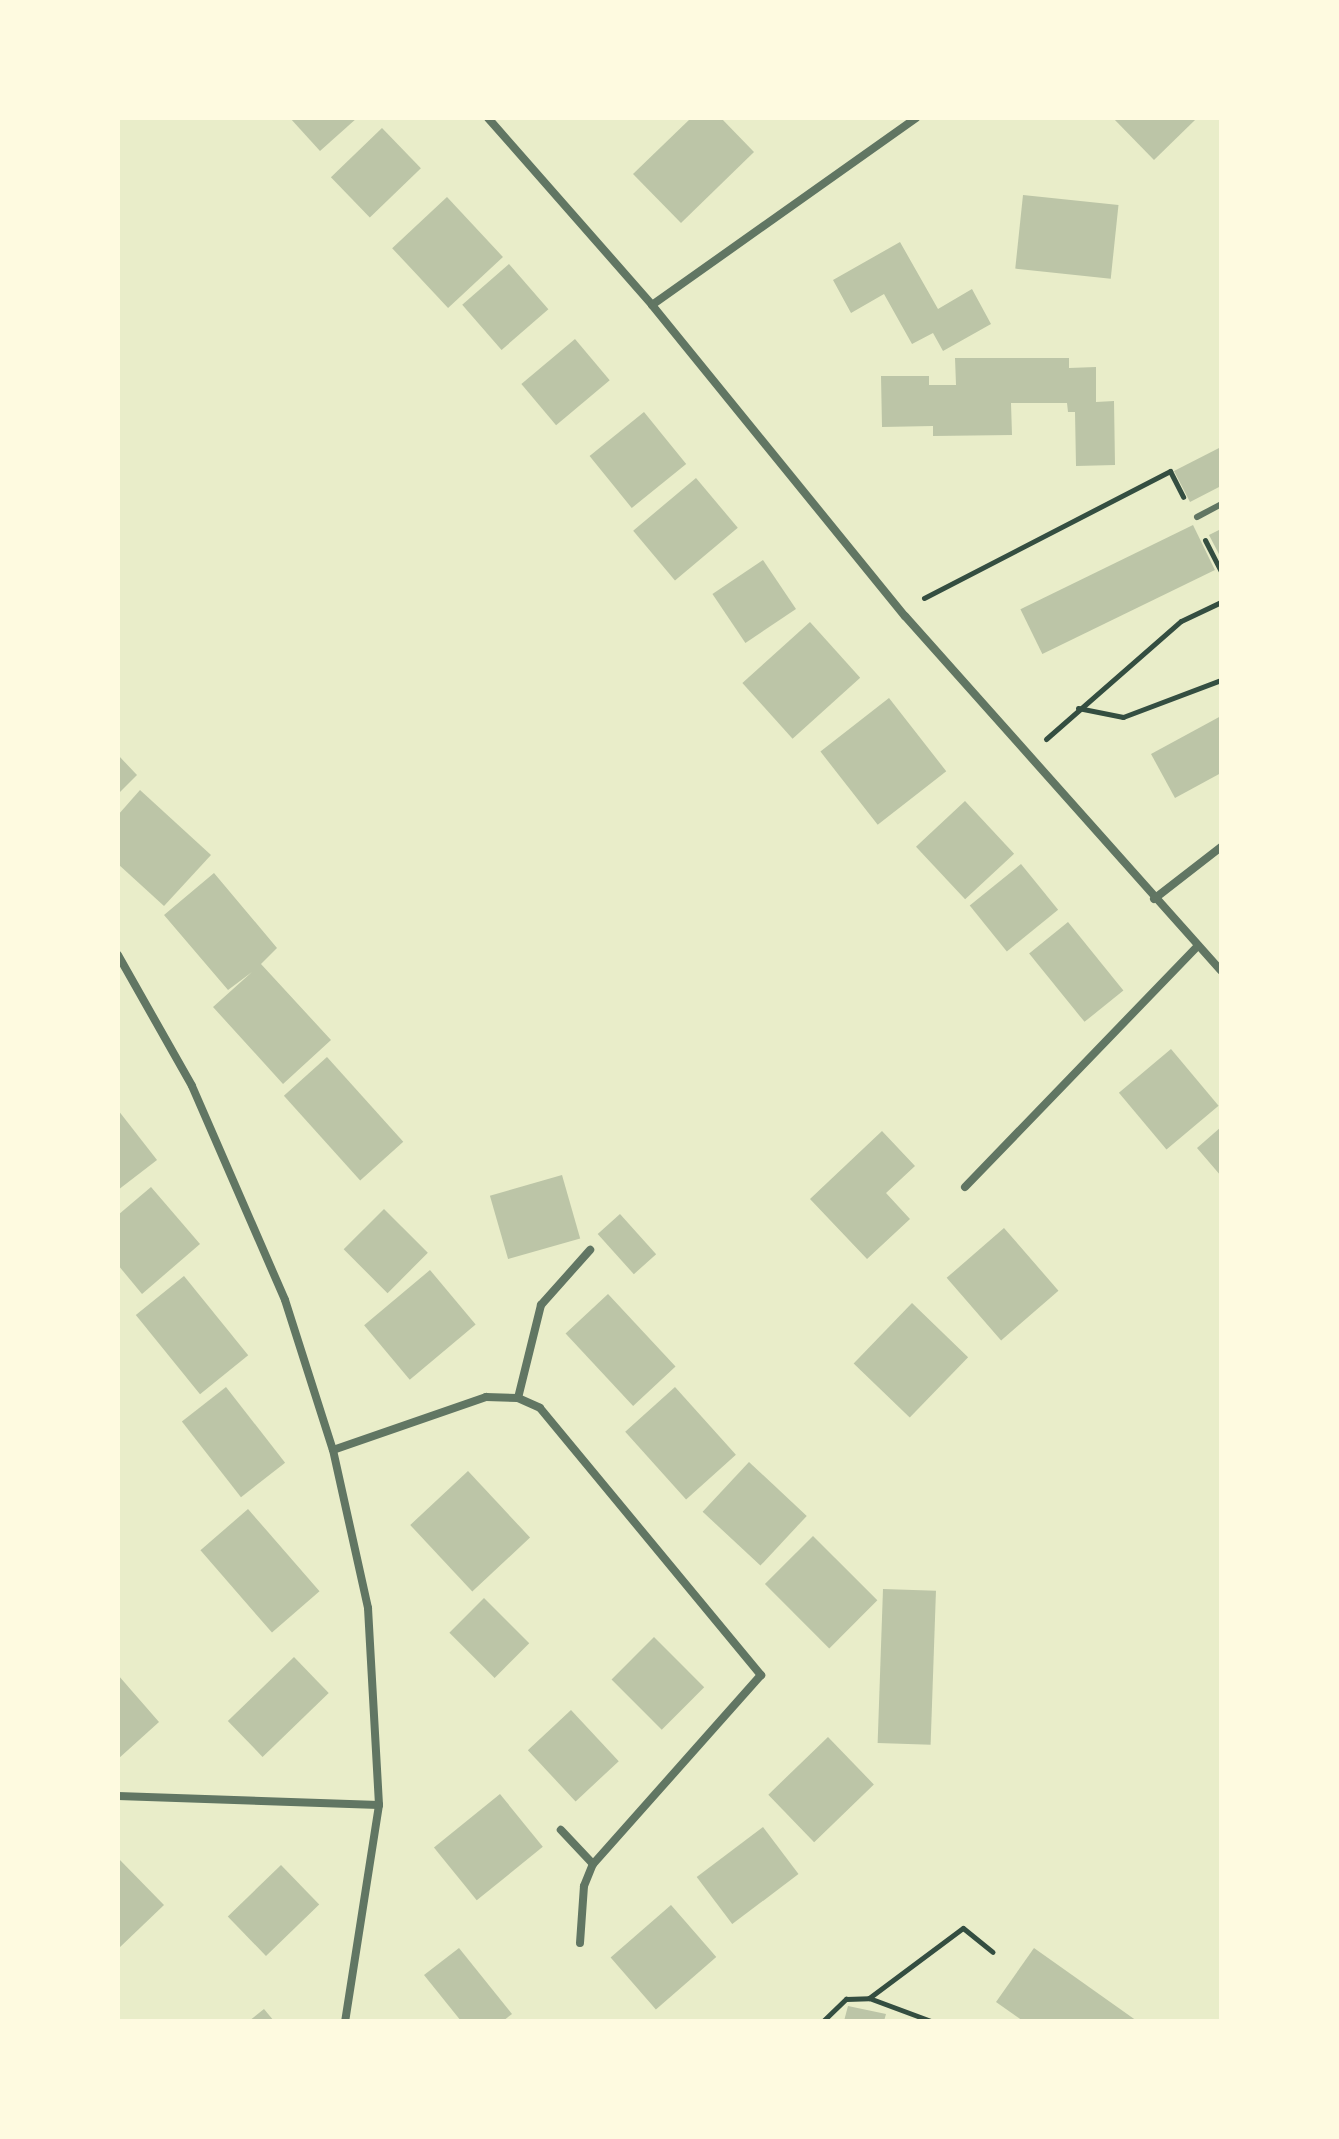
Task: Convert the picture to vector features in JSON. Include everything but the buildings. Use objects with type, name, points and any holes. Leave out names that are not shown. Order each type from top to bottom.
[{"type":"street","points":[[488,118],[652,305],[905,616],[1221,971]]},
{"type":"street","points":[[652,305],[916,118]]},
{"type":"street","points":[[1154,899],[1221,847]]},
{"type":"street","points":[[965,1187],[1198,946]]},
{"type":"street","points":[[118,955],[192,1086],[273,1271],[333,1450],[368,1608],[379,1805],[345,2021]]},
{"type":"street","points":[[518,1398],[541,1305],[590,1250]]},
{"type":"street","points":[[333,1450],[486,1397],[518,1398],[540,1408],[761,1675],[593,1864],[584,1886],[580,1943]]},
{"type":"street","points":[[118,1796],[379,1805]]},
{"type":"street","points":[[561,1830],[593,1864]]},
{"type":"lane","points":[[1197,517],[1221,504]]},
{"type":"path","points":[[905,616],[927,595],[1170,471],[1197,517],[1221,571]]},
{"type":"path","points":[[1028,757],[1077,707],[1181,621],[1221,602]]},
{"type":"path","points":[[1077,707],[1123,717],[1221,680]]},
{"type":"path","points":[[869,1998],[963,1928],[993,1952]]},
{"type":"path","points":[[823,2021],[846,1999],[869,1998],[931,2021]]}]
